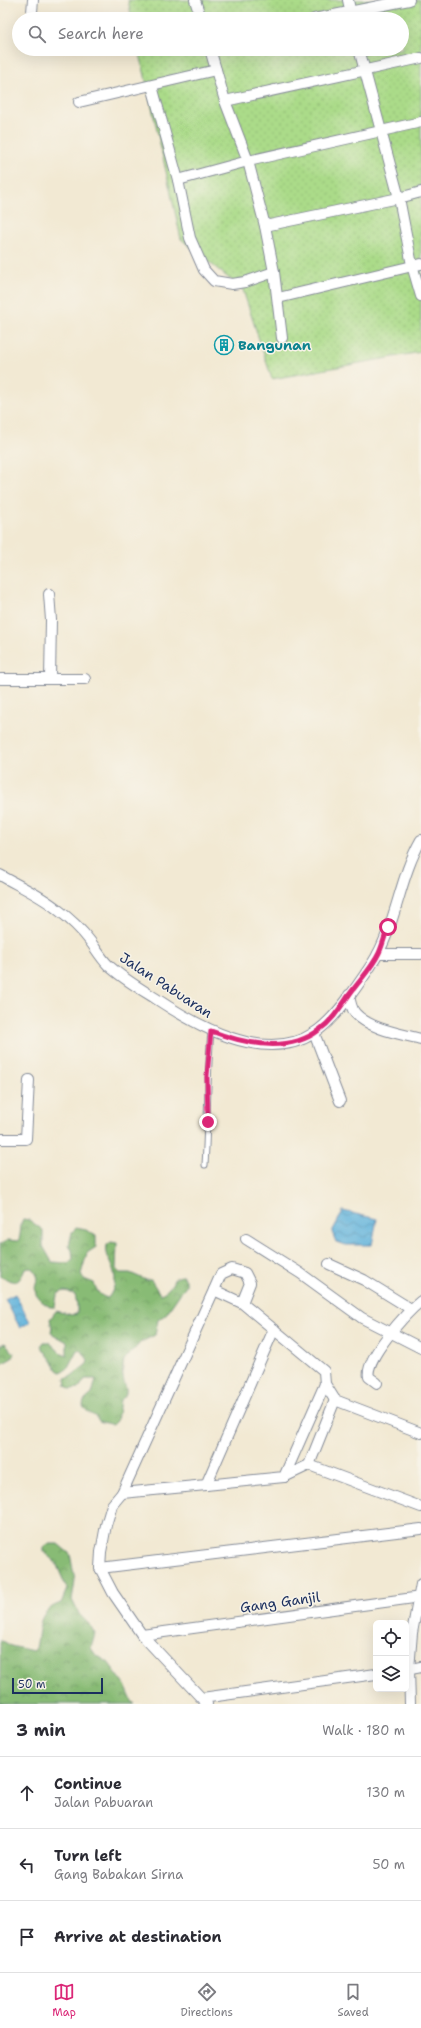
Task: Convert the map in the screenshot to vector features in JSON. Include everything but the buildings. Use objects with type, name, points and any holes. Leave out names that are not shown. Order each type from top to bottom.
[{"type":"street","points":[[32,12],[33,0]]},
{"type":"street","points":[[195,0],[199,12]]},
{"type":"street","points":[[348,0],[351,12]]},
{"type":"street","points":[[363,12],[409,0]]},
{"type":"street","points":[[212,56],[225,101],[248,162],[265,226],[278,298],[282,338]]},
{"type":"street","points":[[361,56],[416,265],[421,296]]},
{"type":"street","points":[[225,101],[364,72],[421,58]]},
{"type":"street","points":[[79,102],[216,70]]},
{"type":"street","points":[[152,86],[178,180],[190,238],[204,270],[214,281],[232,284],[245,282],[274,272]]},
{"type":"street","points":[[178,180],[248,162],[421,122]]},
{"type":"street","points":[[265,226],[421,192]]},
{"type":"street","points":[[278,298],[416,265]]},
{"type":"street","points":[[49,594],[51,620],[50,679]]},
{"type":"street","points":[[0,679],[85,679]]},
{"type":"street","name":"Jalan Pabuaran","points":[[0,876],[47,901],[58,909],[89,940],[108,964],[131,982],[171,1009],[211,1031],[230,1038],[277,1045],[297,1041],[314,1033],[335,1015],[378,954],[416,858],[421,840]]},
{"type":"street","points":[[378,954],[421,954]]},
{"type":"street","points":[[349,995],[354,1012],[362,1018],[393,1033],[421,1039]]},
{"type":"street","points":[[314,1033],[340,1101]]},
{"type":"street","points":[[0,1140],[26,1138],[29,1080]]},
{"type":"street","points":[[246,1240],[300,1273],[362,1318],[421,1348]]},
{"type":"street","points":[[329,1264],[364,1280],[411,1309]]},
{"type":"street","points":[[242,1303],[250,1283],[246,1273],[242,1270],[232,1269],[221,1274],[122,1493],[112,1505],[106,1525],[101,1552],[100,1568],[114,1593],[142,1635],[204,1701],[373,1674]]},
{"type":"street","points":[[214,1290],[242,1303],[324,1371],[326,1384],[335,1400],[421,1433]]},
{"type":"street","points":[[378,1383],[369,1377],[368,1370],[377,1351],[411,1309],[421,1301]]},
{"type":"street","points":[[206,1485],[274,1329]]},
{"type":"street","points":[[284,1477],[326,1384]]},
{"type":"street","points":[[122,1493],[284,1477],[309,1465],[335,1400]]},
{"type":"street","points":[[309,1465],[421,1507]]},
{"type":"street","points":[[100,1568],[421,1529]]},
{"type":"street","points":[[409,1656],[413,1618],[420,1597],[421,1584]]},
{"type":"street","name":"Gang Ganjil","points":[[142,1635],[420,1597]]},
{"type":"street","points":[[409,1669],[421,1667]]},
{"type":"street","points":[[409,1692],[410,1704]]},
{"type":"lane","points":[[205,1165],[208,1122],[207,1076],[211,1031]]},
{"type":"green space","points":[[128,0],[421,0],[421,352],[272,379],[243,290],[181,239],[141,56],[409,56],[409,12],[131,12]]},
{"type":"green space","points":[[23,1219],[29,1220],[43,1230],[43,1246],[52,1262],[68,1263],[73,1259],[72,1250],[69,1246],[72,1232],[76,1228],[86,1230],[96,1236],[96,1247],[87,1253],[81,1274],[84,1279],[94,1283],[102,1296],[108,1298],[115,1282],[115,1275],[107,1251],[107,1245],[111,1242],[117,1243],[116,1269],[120,1273],[130,1273],[146,1280],[151,1280],[160,1294],[165,1292],[171,1286],[175,1278],[183,1276],[186,1280],[186,1285],[166,1314],[158,1320],[155,1335],[141,1342],[124,1360],[123,1375],[126,1392],[120,1400],[117,1421],[113,1425],[99,1421],[83,1406],[84,1401],[92,1394],[96,1379],[85,1379],[79,1388],[70,1389],[66,1386],[65,1378],[70,1377],[87,1364],[88,1360],[82,1351],[77,1350],[67,1369],[61,1372],[57,1370],[41,1346],[44,1342],[49,1342],[62,1354],[67,1356],[67,1342],[51,1333],[52,1328],[50,1319],[56,1311],[72,1315],[77,1314],[75,1295],[64,1291],[57,1295],[55,1307],[50,1307],[36,1295],[35,1288],[38,1278],[34,1269],[25,1269],[23,1274],[16,1282],[0,1276],[0,1245],[8,1240],[18,1241]]},
{"type":"green space","points":[[5,1343],[14,1353],[12,1358],[0,1365],[0,1345]]},
{"type":"green space","points":[[48,1544],[58,1544],[70,1554],[75,1580],[72,1600],[79,1614],[90,1625],[95,1634],[91,1648],[96,1655],[108,1662],[125,1685],[132,1701],[135,1704],[0,1704],[0,1639],[11,1646],[33,1651],[36,1648],[43,1615],[61,1603],[67,1589],[56,1563],[44,1552],[44,1547]]},
{"type":"water","points":[[343,1211],[377,1219],[372,1245],[346,1245],[336,1242],[332,1232]]},
{"type":"water","points":[[15,1294],[30,1322],[20,1328],[5,1299]]},
{"type":"place","name":"Bangunan","points":[[224,345]]},
{"type":"route","points":[[208,1122],[207,1076],[211,1031],[230,1038],[277,1045],[297,1041],[321,1029],[335,1015],[368,970],[378,954],[388,927]]}]
